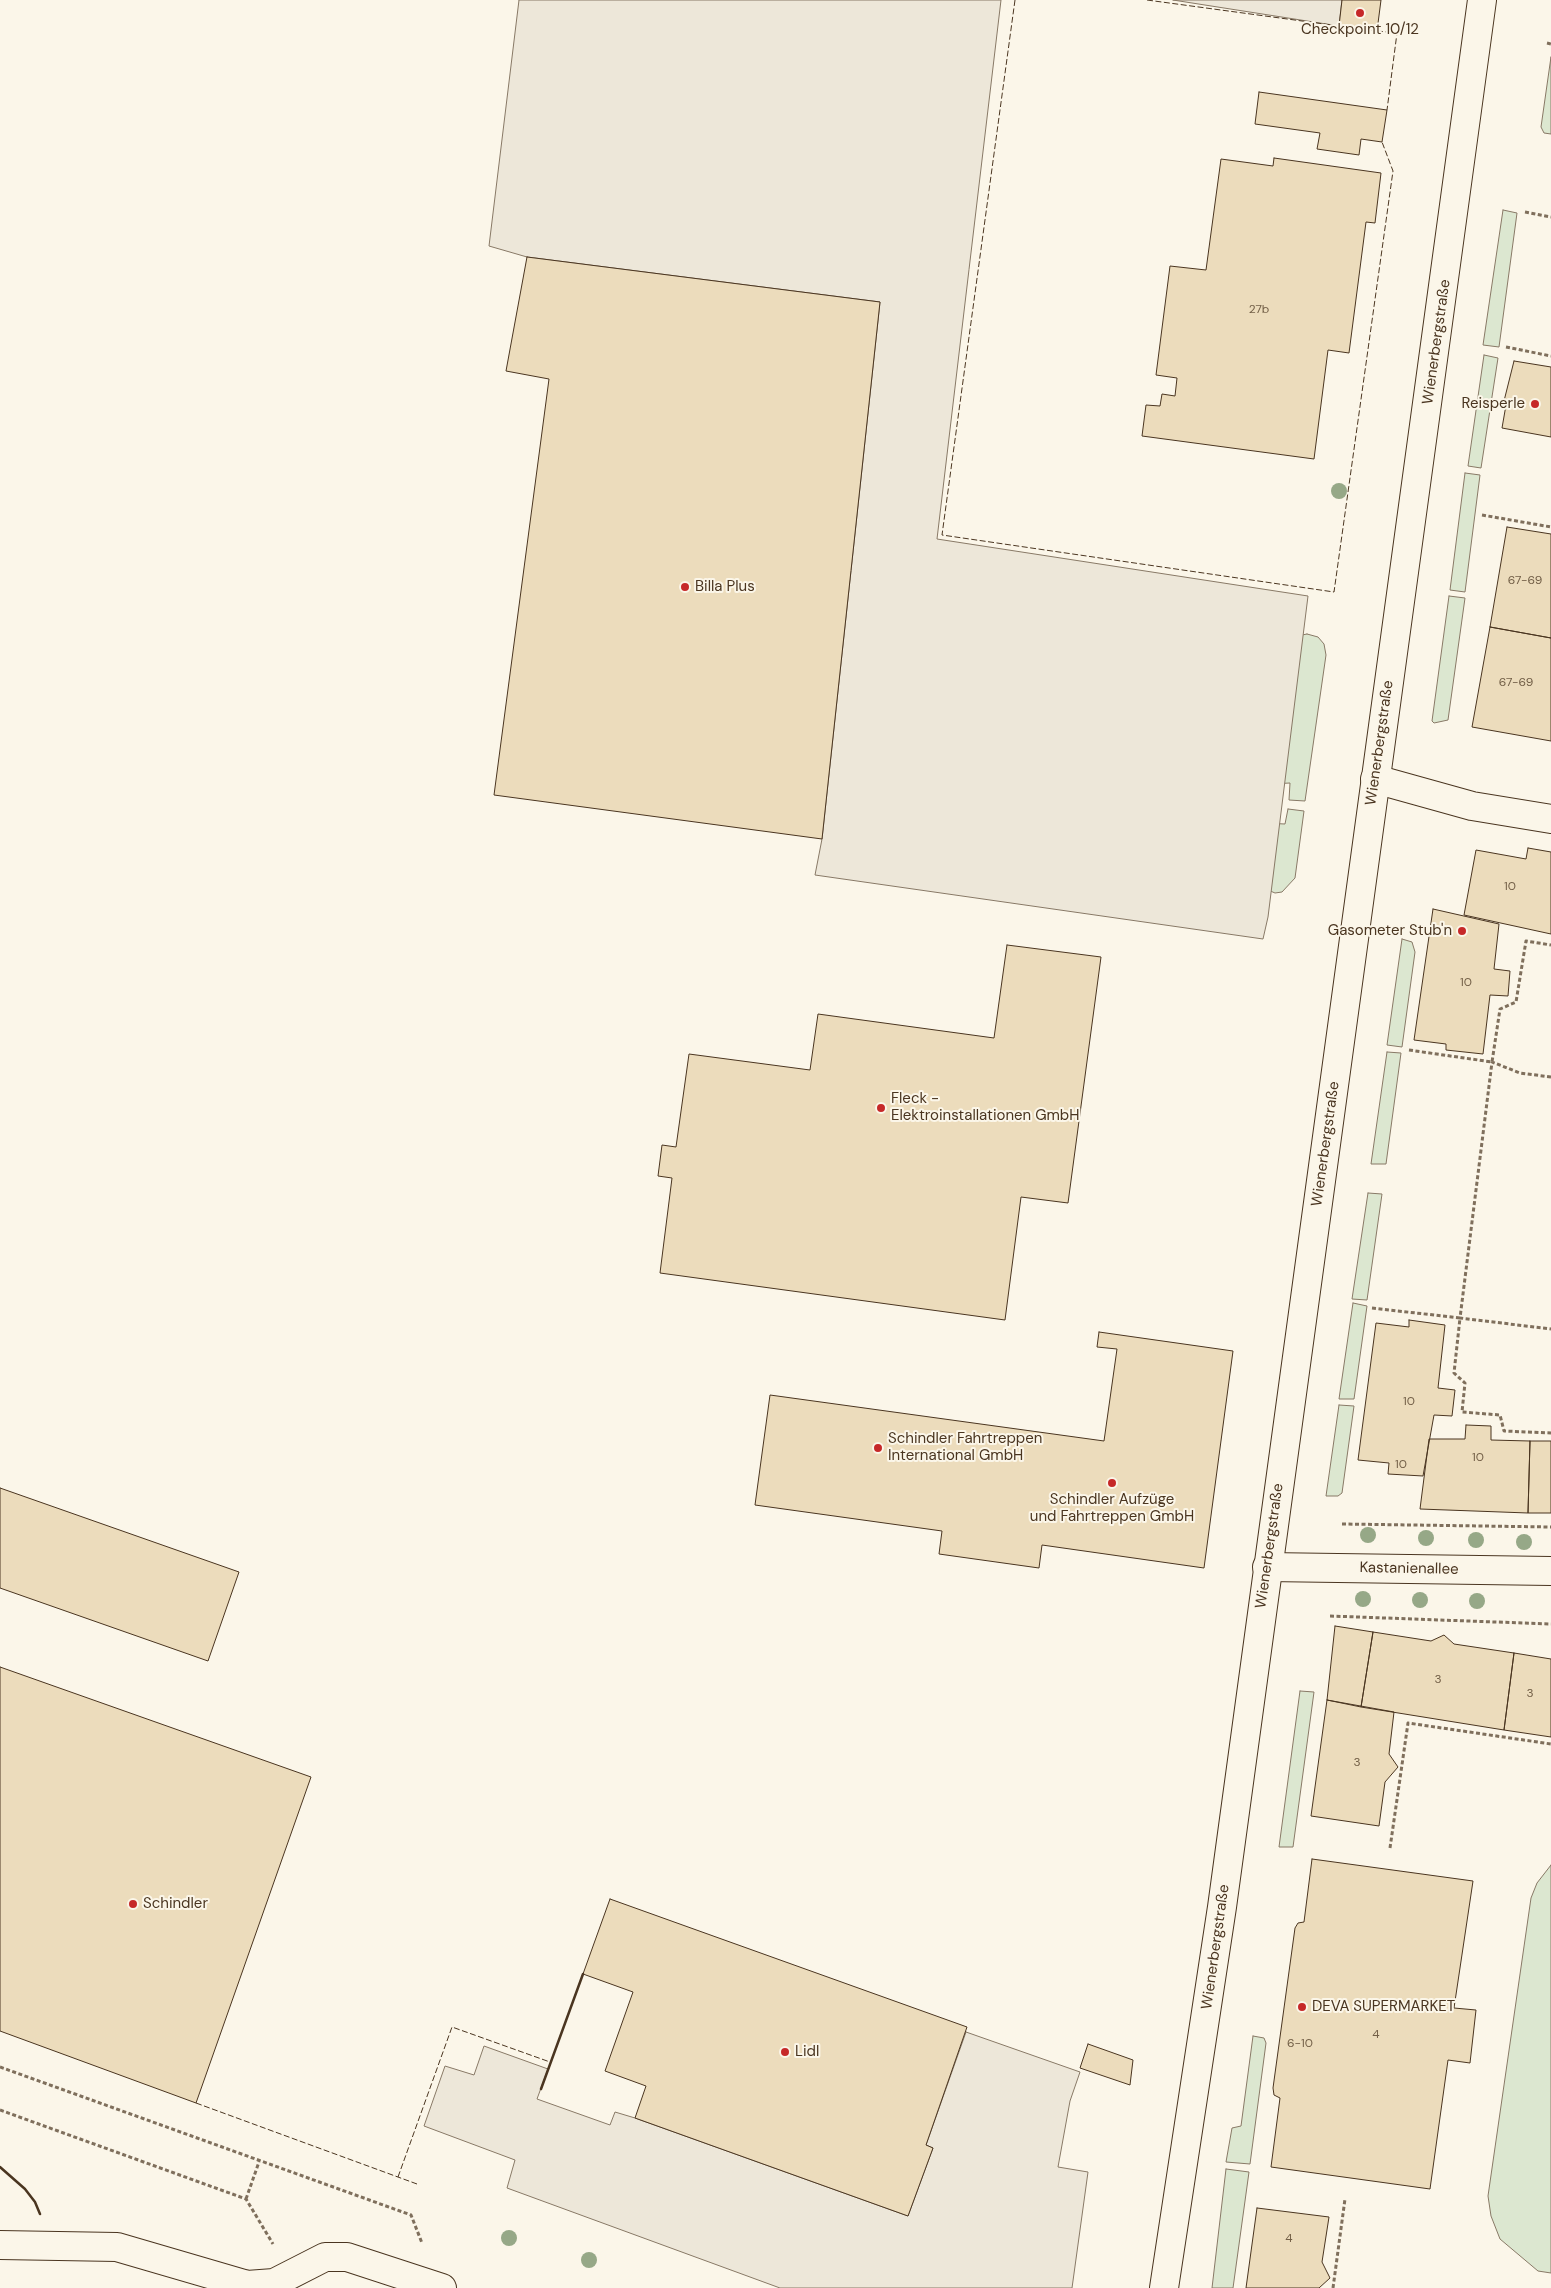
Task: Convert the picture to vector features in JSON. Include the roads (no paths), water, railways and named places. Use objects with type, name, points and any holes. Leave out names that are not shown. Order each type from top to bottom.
[{"type":"main road","name":"Wienerbergstraße","points":[[1164,2288],[1222,1906],[1482,0]]},
{"type":"main road","points":[[1375,778],[1472,806],[1551,819]]},
{"type":"main road","name":"Kastanienallee","points":[[1267,1567],[1551,1572]]},
{"type":"main road","points":[[0,2245],[117,2246],[247,2285],[274,2283],[325,2257],[347,2257],[440,2288]]},
{"type":"place","name":"Checkpoint 10/12","points":[[1360,13]]},
{"type":"place","name":"Reisperle","points":[[1535,404]]},
{"type":"place","name":"Billa Plus","points":[[685,587]]},
{"type":"place","name":"Gasometer Stub'n","points":[[1462,931]]},
{"type":"place","name":"Fleck - Elektroinstallationen GmbH","points":[[881,1108]]},
{"type":"place","name":"Schindler Fahrtreppen International GmbH","points":[[878,1448]]},
{"type":"place","name":"Schindler Aufzüge und Fahrtreppen GmbH","points":[[1112,1483]]},
{"type":"place","name":"Schindler","points":[[133,1904]]},
{"type":"place","name":"DEVA SUPERMARKET","points":[[1302,2007]]},
{"type":"place","name":"Lidl","points":[[785,2052]]}]
